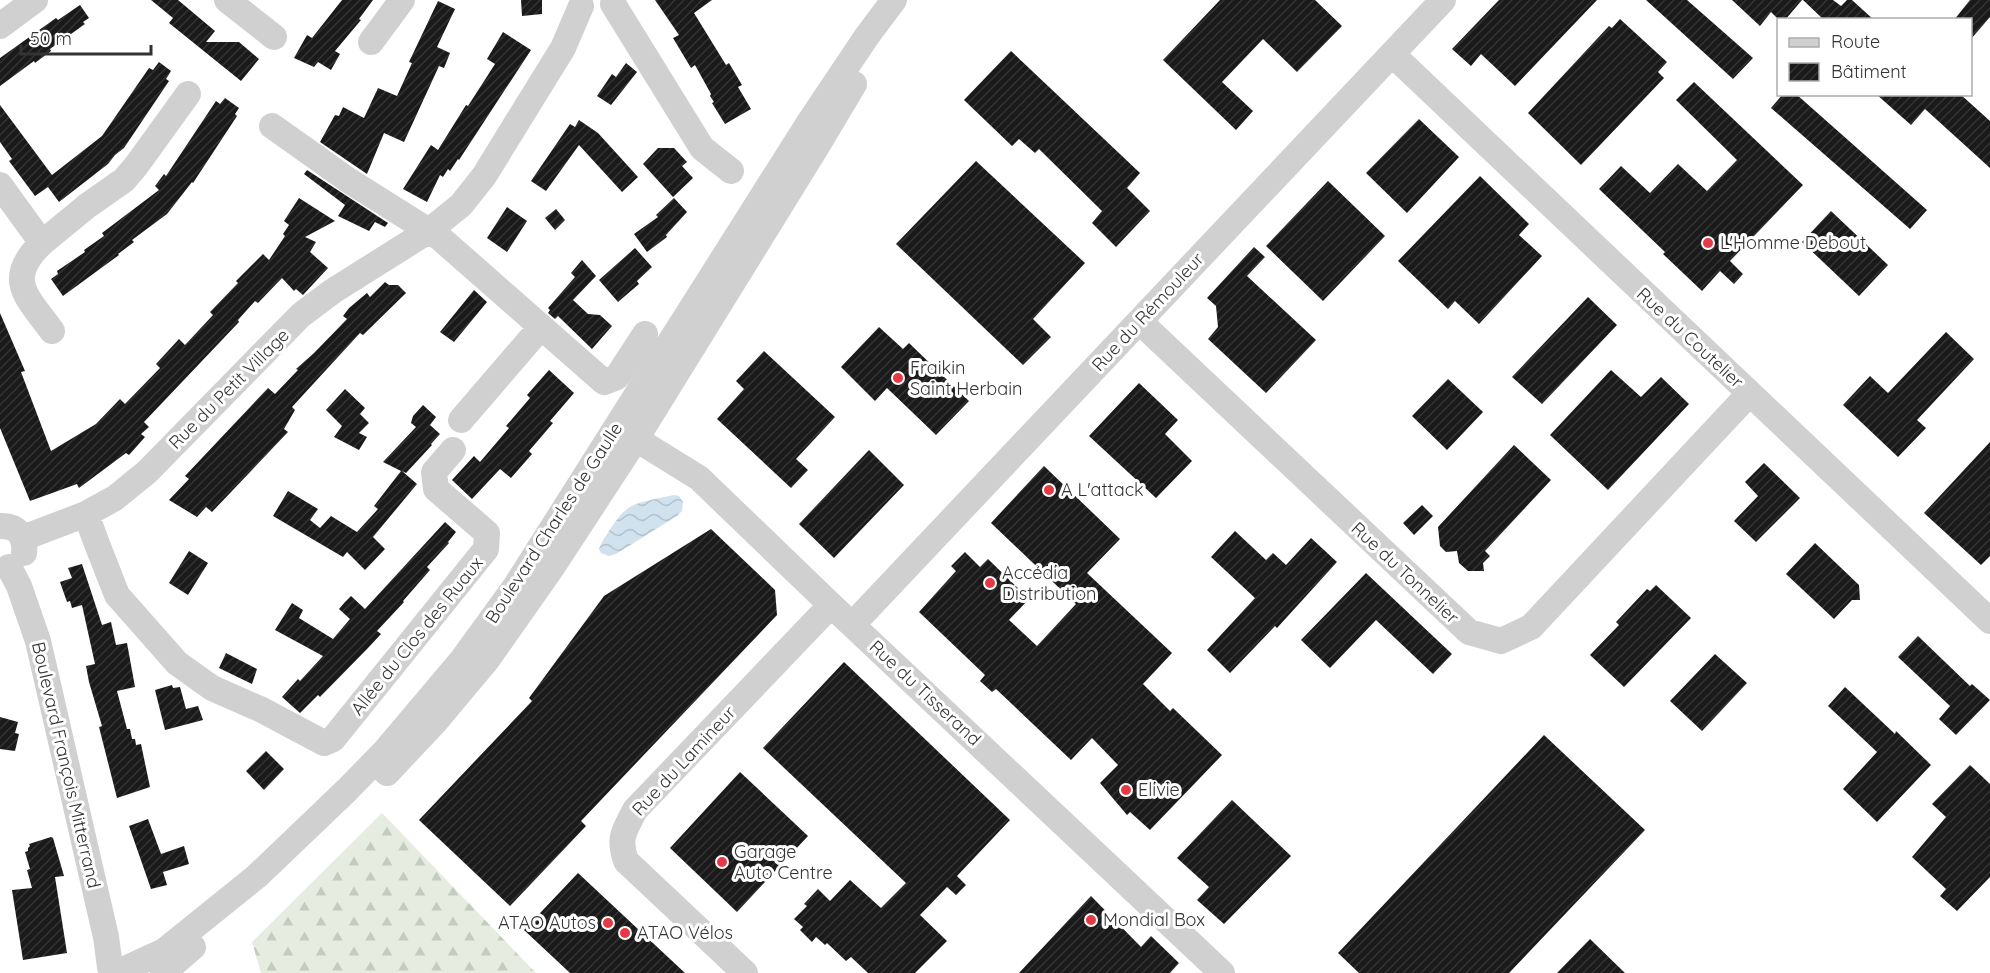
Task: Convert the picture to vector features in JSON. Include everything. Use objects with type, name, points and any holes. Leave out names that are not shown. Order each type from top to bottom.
[{"type":"street","points":[[0,26],[34,0]]},
{"type":"street","points":[[227,0],[274,37]]},
{"type":"street","points":[[371,42],[402,0]]},
{"type":"street","name":"Boulevard Charles de Gaulle","points":[[163,973],[173,962],[252,901],[371,790],[436,721],[493,651],[553,566],[627,433],[810,121],[894,0]]},
{"type":"street","name":"Boulevard Charles de Gaulle","points":[[118,970],[164,951],[256,876],[386,750],[462,660],[627,433],[819,144],[900,0]]},
{"type":"street","name":"Rue du Rémouleur","points":[[853,624],[1443,0]]},
{"type":"street","points":[[578,3],[592,12],[602,11],[615,2],[702,148],[731,171]]},
{"type":"street","name":"Rue du Petit Village","points":[[23,538],[87,514],[115,498],[147,472],[301,315],[333,291],[430,230],[461,205],[484,176],[563,48],[578,3]]},
{"type":"street","name":"Rue du Coutelier","points":[[1392,54],[1990,621]]},
{"type":"street","points":[[52,331],[27,296],[21,282],[22,267],[42,243],[87,206],[124,180],[188,94]]},
{"type":"street","points":[[272,126],[348,180],[430,230],[604,382],[617,377],[645,334]]},
{"type":"street","points":[[0,185],[42,243]]},
{"type":"street","name":"Rue du Tonnelier","points":[[1140,322],[1468,632],[1501,641],[1531,627],[1749,394]]},
{"type":"street","points":[[461,420],[541,327]]},
{"type":"street","name":"Rue du Tisserand","points":[[627,433],[699,478],[1222,973]]},
{"type":"street","name":"Allée du Clos des Ruaux","points":[[87,514],[96,544],[117,595],[177,663],[212,688],[262,710],[324,743],[333,739],[486,549],[487,533],[436,489],[434,472],[453,450]]},
{"type":"street","points":[[0,526],[12,526],[23,538],[24,552],[16,564],[5,567]]},
{"type":"street","name":"Boulevard François Mitterrand","points":[[5,567],[19,586],[38,641],[106,937],[118,970]]},
{"type":"street","name":"Rue du Lamineur","points":[[745,973],[626,861],[621,846],[623,835],[635,810],[831,605]]},
{"type":"green space","points":[[382,813],[536,973],[261,973],[252,942]]},
{"type":"water","points":[[679,496],[683,502],[682,511],[677,516],[616,554],[609,556],[601,553],[599,549],[601,544],[617,520],[629,508],[646,501]]},
{"type":"building","points":[[151,0],[178,0],[215,31],[206,42],[239,42],[259,59],[241,81],[169,23],[173,18]]},
{"type":"building","points":[[342,0],[373,0],[359,19],[361,20],[335,51],[340,54],[331,70],[318,62],[314,67],[294,58],[307,35],[312,38]]},
{"type":"building","points":[[521,0],[542,0],[542,14],[522,16]]},
{"type":"building","points":[[655,0],[712,0],[694,13],[726,65],[729,63],[742,85],[738,87],[751,109],[725,124],[712,103],[714,102],[711,94],[695,65],[691,68],[673,38],[679,35]]},
{"type":"building","points":[[1220,0],[1315,0],[1342,26],[1297,72],[1263,39],[1222,82],[1253,111],[1236,130],[1163,60]]},
{"type":"building","points":[[1499,0],[1597,0],[1515,86],[1481,54],[1471,66],[1452,49]]},
{"type":"building","points":[[1646,0],[1687,0],[1753,58],[1733,79]]},
{"type":"building","points":[[1732,0],[1802,0],[1787,18],[1777,18],[1771,12],[1760,26]]},
{"type":"building","points":[[1803,0],[1833,0],[1841,6],[1847,0],[1852,0],[1872,18],[1822,18]]},
{"type":"building","points":[[1970,0],[1990,0],[1990,17],[1972,38],[1972,18],[1956,18]]},
{"type":"building","points":[[438,1],[455,9],[437,47],[450,53],[444,68],[439,66],[404,142],[384,133],[367,174],[320,142],[335,115],[339,116],[343,107],[364,118],[378,88],[397,96],[412,63],[409,62]]},
{"type":"building","points":[[80,5],[89,18],[83,22],[85,24],[50,49],[51,51],[35,63],[34,61],[0,86],[0,58],[56,18],[58,20]]},
{"type":"building","points":[[1620,19],[1667,62],[1658,72],[1664,78],[1581,165],[1528,113],[1609,26],[1612,28]]},
{"type":"building","points":[[503,32],[531,50],[459,160],[450,171],[448,169],[443,177],[440,175],[427,202],[403,189],[431,145],[438,150],[495,64],[487,59]]},
{"type":"building","points":[[1011,51],[1140,173],[1127,188],[1150,211],[1116,247],[1092,223],[1102,211],[1039,149],[1035,153],[1019,139],[1012,146],[964,100]]},
{"type":"building","points":[[159,62],[171,71],[166,79],[169,81],[124,148],[108,164],[59,202],[48,187],[35,196],[9,161],[12,159],[0,142],[0,105],[52,175],[102,136],[149,68],[153,70]]},
{"type":"building","points":[[626,63],[637,72],[611,105],[597,96],[612,74],[616,77]]},
{"type":"building","points":[[1694,82],[1803,185],[1730,261],[1743,274],[1734,284],[1720,271],[1702,291],[1599,189],[1621,166],[1650,193],[1678,164],[1707,191],[1737,160],[1676,100]]},
{"type":"building","points":[[1781,96],[1798,96],[1927,210],[1910,229],[1771,108]]},
{"type":"building","points":[[1878,96],[1962,96],[1990,121],[1990,168],[1925,109],[1911,125]]},
{"type":"building","points":[[225,98],[239,108],[235,114],[237,116],[193,183],[167,214],[132,240],[134,242],[119,255],[63,296],[51,279],[58,274],[57,271],[85,252],[84,250],[104,236],[102,233],[159,190],[155,186],[164,174],[166,176],[216,101],[220,104]]},
{"type":"building","points":[[1419,119],[1459,157],[1407,213],[1366,173]]},
{"type":"building","points":[[579,120],[598,133],[638,177],[622,192],[579,145],[546,191],[531,181],[570,124],[575,127]]},
{"type":"building","points":[[658,148],[674,148],[687,162],[682,166],[693,178],[673,197],[643,164]]},
{"type":"building","points":[[976,161],[1085,263],[1033,319],[1051,337],[1023,365],[896,244]]},
{"type":"building","points":[[307,170],[388,223],[385,227],[375,222],[369,231],[338,216],[345,205],[304,174]]},
{"type":"building","points":[[1480,176],[1529,224],[1519,235],[1542,256],[1479,324],[1455,301],[1448,309],[1398,261]]},
{"type":"building","points":[[1328,181],[1385,236],[1323,301],[1266,246]]},
{"type":"building","points":[[299,198],[335,221],[305,237],[316,242],[310,252],[328,268],[303,295],[296,289],[294,291],[282,278],[258,303],[255,301],[238,320],[239,322],[144,422],[149,427],[141,434],[145,437],[129,455],[126,453],[79,488],[77,484],[30,501],[0,428],[0,313],[25,371],[21,372],[51,451],[96,424],[120,399],[125,404],[160,368],[156,364],[179,339],[185,345],[213,315],[210,312],[263,254],[269,260],[285,236],[283,234],[289,225],[284,221]]},
{"type":"building","points":[[674,198],[687,212],[666,235],[667,237],[647,252],[634,234],[658,217],[656,215]]},
{"type":"building","points":[[507,207],[527,221],[507,252],[487,238]]},
{"type":"building","points":[[556,209],[565,220],[555,230],[545,218]]},
{"type":"building","points":[[1831,211],[1888,265],[1859,296],[1802,242]]},
{"type":"building","points":[[1254,247],[1265,257],[1247,276],[1316,340],[1266,393],[1208,339],[1218,327],[1216,306],[1207,298]]},
{"type":"building","points":[[635,248],[652,267],[637,281],[639,284],[618,302],[599,280]]},
{"type":"building","points":[[582,260],[596,276],[573,300],[588,314],[600,315],[612,326],[592,349],[558,316],[555,319],[548,313],[550,310],[548,308],[575,277],[571,273]]},
{"type":"building","points":[[385,282],[389,285],[398,285],[406,293],[363,335],[360,333],[292,407],[295,410],[284,429],[288,432],[212,512],[206,507],[197,517],[169,500],[189,479],[185,476],[268,388],[275,394],[298,370],[296,369],[347,319],[343,316],[349,308],[367,293],[370,297]]},
{"type":"building","points":[[474,290],[487,302],[454,342],[440,332]]},
{"type":"building","points":[[1588,297],[1617,325],[1542,404],[1512,377]]},
{"type":"building","name":"Fraikin Saint Herbain","points":[[879,327],[903,349],[909,343],[969,401],[936,435],[887,388],[875,401],[841,367]]},
{"type":"building","points":[[1946,332],[1974,359],[1917,420],[1926,428],[1898,457],[1843,405],[1870,376],[1888,393]]},
{"type":"building","points":[[764,351],[835,417],[796,459],[808,470],[791,488],[717,419],[744,389],[736,381]]},
{"type":"building","points":[[549,370],[574,393],[550,421],[553,423],[529,451],[532,454],[511,478],[500,469],[472,499],[452,480],[474,456],[480,462],[509,428],[506,426],[530,398],[527,395]]},
{"type":"building","points":[[1611,370],[1641,397],[1661,377],[1689,404],[1608,490],[1550,435]]},
{"type":"building","points":[[1448,379],[1483,412],[1447,450],[1412,416]]},
{"type":"building","points":[[1139,383],[1178,420],[1165,434],[1192,461],[1156,498],[1089,436]]},
{"type":"building","points":[[345,389],[365,408],[360,414],[369,423],[359,433],[367,437],[359,450],[334,437],[342,426],[326,410]]},
{"type":"building","points":[[423,405],[436,417],[430,425],[440,434],[406,473],[402,471],[417,484],[373,537],[385,549],[365,570],[347,552],[343,557],[273,516],[288,491],[318,509],[310,520],[320,528],[331,516],[357,532],[378,509],[374,506],[401,471],[383,462],[416,427],[411,423],[413,416]]},
{"type":"building","points":[[1990,442],[1990,556],[1981,565],[1924,513]]},
{"type":"building","points":[[1514,445],[1551,480],[1485,551],[1490,556],[1483,563],[1484,571],[1468,571],[1459,563],[1457,551],[1446,552],[1440,546],[1438,527]]},
{"type":"building","points":[[869,450],[904,485],[834,558],[799,524]]},
{"type":"building","points":[[1764,463],[1800,498],[1756,542],[1734,521],[1758,496],[1745,482]]},
{"type":"building","points":[[1044,466],[1120,539],[1087,573],[1172,653],[1143,684],[1170,711],[1173,708],[1222,755],[1150,830],[1130,812],[1127,815],[1100,783],[1118,765],[1092,738],[1071,760],[996,689],[992,692],[980,681],[985,675],[919,612],[956,571],[951,566],[965,552],[980,567],[988,559],[1029,599],[1009,620],[1037,646],[1076,604],[991,523]]},
{"type":"building","points":[[1422,505],[1433,516],[1414,535],[1403,523]]},
{"type":"building","points":[[445,522],[456,532],[427,567],[430,570],[377,631],[381,634],[320,697],[318,695],[300,713],[282,697],[323,656],[275,630],[292,603],[303,610],[299,618],[333,639],[350,619],[339,609],[345,602],[351,596],[365,609]]},
{"type":"building","points":[[711,529],[775,590],[777,615],[581,821],[586,826],[510,906],[419,820],[532,701],[529,698],[604,596]]},
{"type":"building","points":[[1235,531],[1266,560],[1273,553],[1286,565],[1311,538],[1337,562],[1277,628],[1275,626],[1230,673],[1207,650],[1255,598],[1211,557]]},
{"type":"building","points":[[1815,543],[1859,585],[1860,600],[1852,600],[1834,619],[1786,574]]},
{"type":"building","points":[[189,551],[208,563],[188,595],[169,583]]},
{"type":"building","points":[[82,564],[102,625],[111,622],[116,645],[127,643],[135,687],[117,691],[127,729],[130,729],[136,745],[141,744],[150,787],[117,798],[99,727],[102,726],[86,666],[95,664],[82,605],[72,608],[70,601],[67,602],[60,582],[72,578],[68,568]]},
{"type":"building","points":[[1366,573],[1452,654],[1433,674],[1376,620],[1330,668],[1301,640]]},
{"type":"building","points":[[1656,585],[1691,618],[1624,687],[1590,655],[1619,625],[1616,622],[1647,589],[1650,591]]},
{"type":"building","points":[[1918,636],[1970,686],[1972,684],[1990,700],[1956,735],[1939,719],[1950,706],[1898,657]]},
{"type":"building","points":[[226,653],[257,669],[252,684],[219,668]]},
{"type":"building","points":[[1715,654],[1747,683],[1702,731],[1670,701]]},
{"type":"building","points":[[844,662],[1010,820],[957,876],[966,885],[956,895],[947,887],[920,915],[947,941],[915,973],[868,973],[851,957],[846,961],[827,943],[825,945],[816,937],[812,942],[800,930],[803,927],[794,919],[807,906],[804,904],[818,889],[830,901],[850,880],[881,908],[906,883],[763,748]]},
{"type":"building","points":[[172,685],[173,688],[180,687],[186,709],[198,706],[203,720],[165,730],[155,690]]},
{"type":"building","points":[[1845,687],[1931,765],[1877,822],[1843,789],[1877,752],[1828,706]]},
{"type":"building","points":[[0,717],[18,722],[15,733],[19,734],[15,751],[0,749]]},
{"type":"building","points":[[1544,735],[1645,830],[1509,973],[1359,973],[1338,953]]},
{"type":"building","points":[[266,751],[284,769],[264,790],[246,771]]},
{"type":"building","points":[[1970,765],[1990,784],[1990,877],[1957,911],[1940,896],[1946,889],[1912,857],[1946,817],[1932,804]]},
{"type":"building","points":[[740,772],[808,836],[737,912],[670,848]]},
{"type":"building","points":[[1232,800],[1291,856],[1224,924],[1197,900],[1209,887],[1177,858]]},
{"type":"building","points":[[148,819],[161,854],[184,846],[189,864],[163,872],[167,885],[151,889],[129,826]]},
{"type":"building","points":[[51,837],[64,876],[55,877],[67,953],[23,960],[12,890],[32,888],[25,852],[28,851],[29,844]]},
{"type":"building","points":[[578,873],[685,973],[570,973],[524,930]]},
{"type":"building","name":"Mondial Box","points":[[1091,896],[1141,947],[1151,936],[1179,963],[1170,973],[1019,973]]},
{"type":"building","points":[[1590,939],[1625,973],[1557,973]]},
{"type":"place","name":"L'Homme Debout","points":[[1708,243]]},
{"type":"place","name":"Fraikin Saint Herbain","points":[[898,378]]},
{"type":"place","name":"A L'attack","points":[[1049,490]]},
{"type":"place","name":"Accédia Distribution","points":[[990,583]]},
{"type":"place","name":"Elivie","points":[[1126,790]]},
{"type":"place","name":"Garage Auto Centre","points":[[722,862]]},
{"type":"place","name":"Mondial Box","points":[[1091,920]]},
{"type":"place","name":"ATAO Autos","points":[[608,923]]},
{"type":"place","name":"ATAO Vélos","points":[[625,933]]}]
